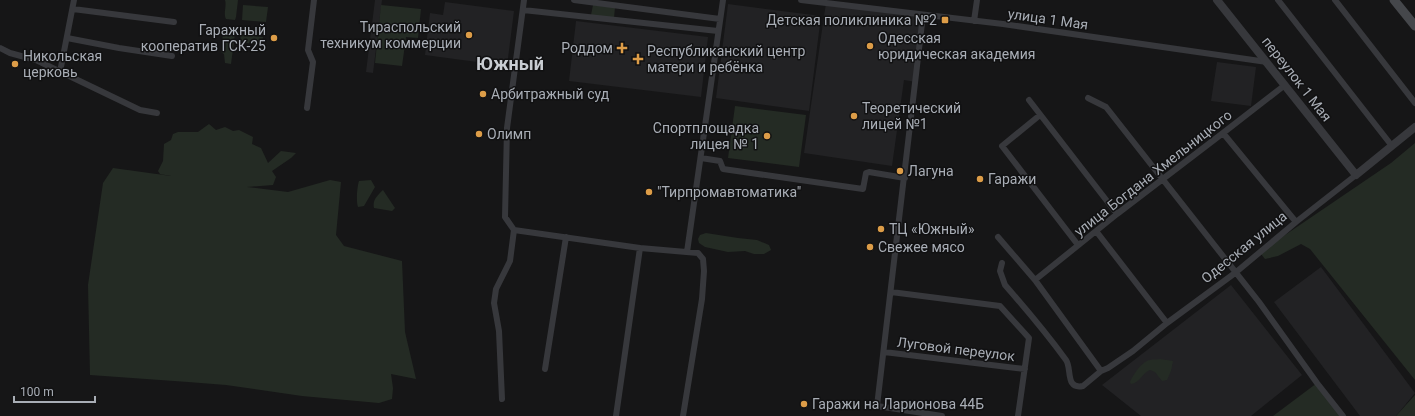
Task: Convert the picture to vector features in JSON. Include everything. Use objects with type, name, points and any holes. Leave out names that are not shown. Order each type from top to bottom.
[{"type":"main road","points":[[1394,0],[1415,26]]},
{"type":"street","points":[[60,72],[74,0]]},
{"type":"street","points":[[307,108],[313,62],[308,50],[314,0]]},
{"type":"street","points":[[502,399],[499,331],[494,303],[496,289],[510,261],[514,230],[505,217],[507,128],[524,0]]},
{"type":"street","points":[[574,0],[720,19]]},
{"type":"street","points":[[687,252],[723,0]]},
{"type":"street","name":"улица 1 Мая","points":[[801,0],[974,21],[1267,62]]},
{"type":"street","points":[[974,21],[977,0]]},
{"type":"street","name":"переулок 1 Мая","points":[[1217,0],[1356,175]]},
{"type":"street","points":[[1278,0],[1392,146]]},
{"type":"street","points":[[1335,0],[1415,103]]},
{"type":"street","points":[[73,9],[174,22]]},
{"type":"street","points":[[523,10],[718,32]]},
{"type":"street","points":[[923,15],[877,406],[942,416]]},
{"type":"street","points":[[67,38],[172,56]]},
{"type":"street","points":[[0,48],[36,60],[140,110],[157,113]]},
{"type":"street","name":"улица Богдана Хмельницкого","points":[[1035,280],[1117,214],[1285,85]]},
{"type":"street","points":[[1088,98],[1106,107],[1259,302],[1317,383],[1343,416]]},
{"type":"street","points":[[1029,100],[1117,214]]},
{"type":"street","points":[[1040,116],[1002,146],[1078,245]]},
{"type":"street","name":"Одесская улица","points":[[1002,263],[1000,271],[1005,285],[1067,362],[1070,379],[1074,384],[1080,387],[1087,384],[1101,370],[1116,364],[1167,323],[1235,273],[1415,127]]},
{"type":"street","points":[[1223,133],[1296,222]]},
{"type":"street","points":[[701,158],[720,161],[723,169],[864,189],[865,176],[866,173],[869,172],[905,178]]},
{"type":"street","points":[[514,230],[640,248],[698,253],[703,259],[704,271],[702,299],[683,416]]},
{"type":"street","points":[[1096,231],[1167,323]]},
{"type":"street","points":[[545,369],[566,237]]},
{"type":"street","points":[[998,237],[1035,280],[1101,370]]},
{"type":"street","points":[[616,416],[640,248]]},
{"type":"street","points":[[891,292],[1000,306],[1029,338],[1018,416]]},
{"type":"street","name":"Луговой переулок","points":[[884,352],[1025,368]]},
{"type":"shaded area","points":[[225,0],[238,0],[235,20],[226,19]]},
{"type":"shaded area","points":[[375,0],[382,0],[373,73],[366,72]]},
{"type":"shaded area","name":"Тираспольский техникум коммерции","points":[[445,2],[514,11],[507,66],[425,55],[430,13],[443,15]]},
{"type":"shaded area","points":[[826,3],[923,15],[916,82],[904,80],[892,166],[804,153]]},
{"type":"shaded area","points":[[728,4],[821,16],[809,111],[716,98]]},
{"type":"shaded area","points":[[243,5],[268,7],[266,22],[242,20]]},
{"type":"shaded area","points":[[381,5],[421,9],[418,38],[406,37],[402,66],[375,63]]},
{"type":"shaded area","points":[[593,5],[615,7],[614,18],[591,15]]},
{"type":"shaded area","name":"Республиканский центр матери и ребёнка","points":[[576,21],[708,37],[701,97],[569,81]]},
{"type":"shaded area","points":[[226,31],[234,32],[235,34],[231,64],[225,63],[224,54],[221,52],[223,33]]},
{"type":"shaded area","points":[[241,34],[263,37],[262,45],[240,42]]},
{"type":"shaded area","points":[[1217,62],[1256,67],[1251,106],[1211,101]]},
{"type":"shaded area","name":"Спортплощадка лицея № 1","points":[[735,106],[806,115],[799,167],[728,158]]},
{"type":"shaded area","points":[[209,124],[216,130],[225,127],[233,131],[239,130],[253,137],[252,144],[261,148],[268,163],[281,151],[296,153],[272,171],[276,177],[273,185],[247,187],[288,192],[330,180],[341,182],[336,235],[344,246],[402,261],[405,332],[416,379],[391,374],[393,388],[392,399],[379,403],[302,396],[226,385],[90,375],[88,285],[103,183],[113,168],[171,176],[160,174],[158,171],[163,161],[164,144],[171,140],[173,134],[178,132],[198,132]]},
{"type":"shaded area","points":[[1415,143],[1415,380],[1310,249],[1301,244],[1278,256],[1265,259],[1261,254],[1269,246],[1391,163]]},
{"type":"shaded area","points":[[371,180],[375,187],[364,206],[358,207],[357,194],[359,181]]},
{"type":"shaded area","points":[[383,190],[395,208],[392,211],[374,208],[377,196]]},
{"type":"shaded area","points":[[706,233],[757,240],[769,245],[771,250],[764,254],[754,254],[745,251],[728,252],[705,247],[699,243],[698,239],[700,235]]},
{"type":"shaded area","points":[[1321,267],[1415,393],[1396,416],[1360,416],[1274,302]]},
{"type":"shaded area","points":[[1231,285],[1302,375],[1251,416],[1141,416],[1102,385]]},
{"type":"shaded area","points":[[1160,359],[1173,361],[1167,380],[1162,381],[1155,372],[1150,370],[1147,371],[1137,382],[1131,384],[1130,382],[1133,376],[1144,363],[1151,360]]},
{"type":"shaded area","points":[[1317,383],[1343,416],[1273,416]]},
{"type":"shaded area","points":[[1415,395],[1415,416],[1396,416]]},
{"type":"place","name":"Детская поликлиника №2","points":[[945,20]]},
{"type":"place","name":"Тираспольский техникум коммерции","points":[[469,35]]},
{"type":"place","name":"Гаражный кооператив ГСК-25","points":[[274,38]]},
{"type":"place","name":"Одесская юридическая академия","points":[[870,46]]},
{"type":"place","name":"Роддом","points":[[622,48]]},
{"type":"place","name":"Республиканский центр матери и ребёнка","points":[[638,59]]},
{"type":"place","name":"Никольская церковь","points":[[15,64]]},
{"type":"place","name":"Арбитражный суд","points":[[483,94]]},
{"type":"place","name":"Теоретический лицей №1","points":[[854,116]]},
{"type":"place","name":"Олимп","points":[[479,134]]},
{"type":"place","name":"Спортплощадка лицея № 1","points":[[767,136]]},
{"type":"place","name":"Лагуна","points":[[900,171]]},
{"type":"place","name":"Гаражи","points":[[980,179]]},
{"type":"place","name":"\"Тирпромавтоматика\"","points":[[649,192]]},
{"type":"place","name":"ТЦ «Южный»","points":[[881,229]]},
{"type":"place","name":"Свежее мясо","points":[[870,247]]},
{"type":"place","name":"Гаражи на Ларионова 44Б","points":[[804,404]]},
{"type":"district","name":"Южный","points":[[510,63]]}]
